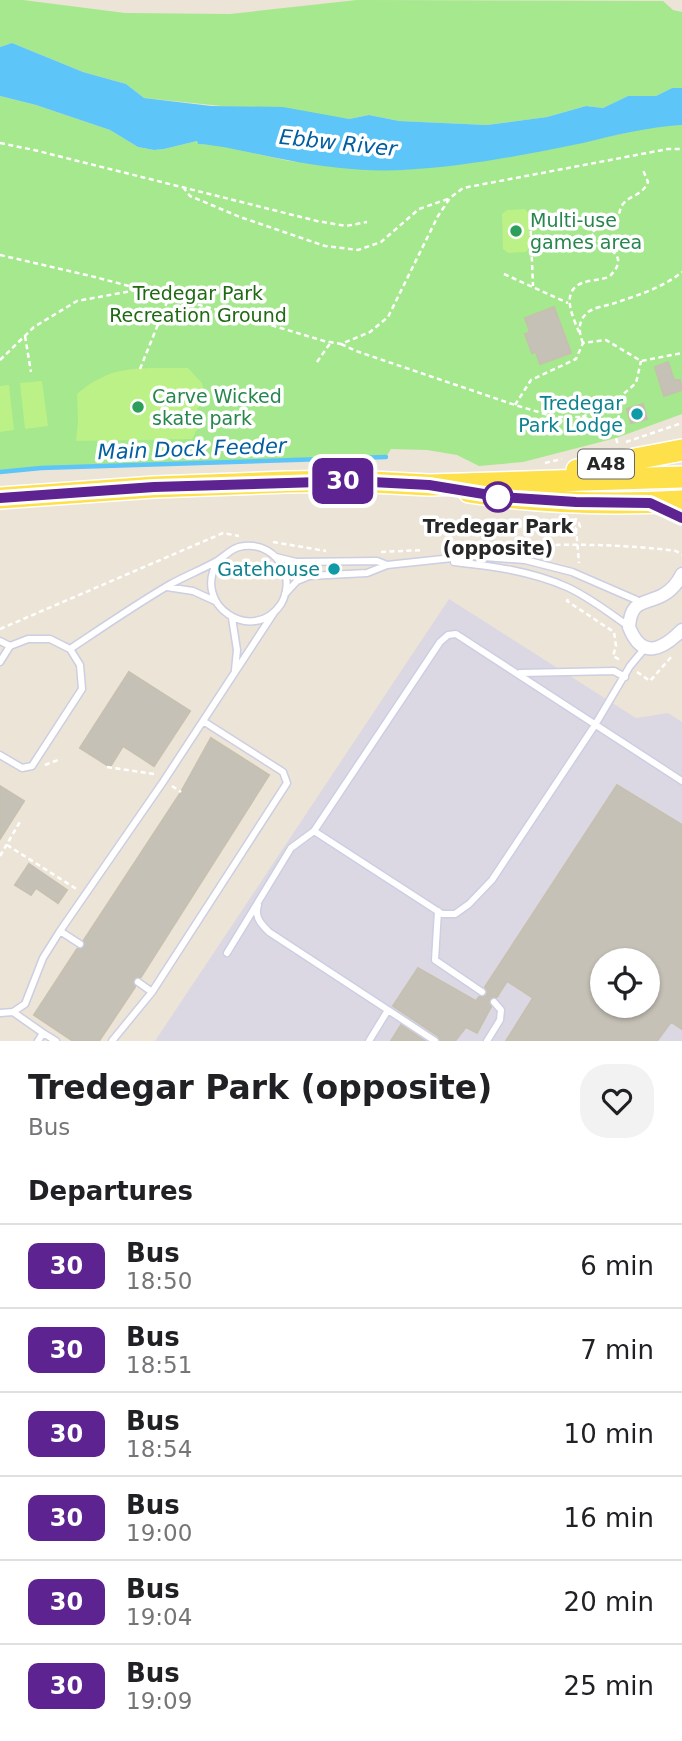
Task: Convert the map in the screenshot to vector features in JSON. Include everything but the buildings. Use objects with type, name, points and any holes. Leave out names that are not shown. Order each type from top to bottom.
[{"type":"main road","name":"A48","points":[[530,481],[592,466],[682,450]]},
{"type":"main road","name":"A48","points":[[0,498],[154,487],[272,483],[353,481],[429,485],[682,477]]},
{"type":"main road","name":"A48","points":[[429,485],[502,497],[576,502],[682,501]]},
{"type":"main road","name":"A48","points":[[650,503],[682,518]]},
{"type":"street","points":[[682,573],[677,583],[662,595],[641,602],[634,609],[629,627],[634,639],[645,648],[653,649],[663,646],[682,630]]},
{"type":"lane","points":[[70,649],[165,587],[219,560],[236,547],[249,545],[262,548],[276,557],[296,562],[377,561],[387,565]]},
{"type":"lane","points":[[0,1013],[13,1012],[25,1004],[43,958],[60,931],[203,722],[285,594],[297,581],[309,576],[367,573],[387,565],[471,556],[525,560],[578,574],[641,602]]},
{"type":"lane","points":[[276,557],[285,573],[285,594]]},
{"type":"lane","points":[[215,601],[211,586],[212,574],[219,560]]},
{"type":"lane","points":[[444,560],[505,568],[566,587],[594,602],[629,627]]},
{"type":"lane","points":[[165,587],[193,591],[215,601],[232,618],[237,650],[235,672]]},
{"type":"lane","points":[[232,618],[253,621],[275,611]]},
{"type":"lane","points":[[227,953],[291,848],[314,831],[434,651],[449,635],[456,634],[682,781]]},
{"type":"lane","points":[[0,662],[10,646],[28,639],[50,639],[70,649],[80,665],[82,689],[32,766],[22,768],[0,755]]},
{"type":"lane","points":[[0,641],[10,646]]},
{"type":"lane","points":[[314,831],[442,914],[455,914],[469,904],[492,880],[645,648]]},
{"type":"lane","points":[[518,673],[614,671],[625,677]]},
{"type":"lane","points":[[112,1041],[152,992],[288,783],[283,772],[203,722]]},
{"type":"lane","points":[[259,900],[256,912],[260,923],[269,932],[435,1041]]},
{"type":"lane","points":[[438,911],[435,960],[482,992]]},
{"type":"lane","points":[[60,931],[80,944]]},
{"type":"lane","points":[[138,982],[152,992]]},
{"type":"lane","points":[[487,1041],[500,1020],[501,1010],[494,1002]]},
{"type":"lane","points":[[369,1041],[388,1010]]},
{"type":"lane","points":[[13,1012],[56,1041]]},
{"type":"lane","points":[[38,1041],[43,1033]]},
{"type":"path","points":[[0,143],[317,221],[346,226],[367,222]]},
{"type":"path","points":[[341,344],[370,332],[388,317],[433,227],[455,193],[473,185],[668,149],[682,149]]},
{"type":"path","points":[[515,405],[531,380],[576,359],[583,343],[568,303],[575,286],[603,279],[614,272],[618,258],[614,251],[595,239],[592,233],[596,228],[612,224],[618,218],[623,203],[645,189],[648,181],[643,170]]},
{"type":"path","points":[[183,187],[190,196],[240,217],[325,246],[358,250],[380,243],[419,209],[450,198]]},
{"type":"path","points":[[530,214],[533,286]]},
{"type":"path","points":[[0,255],[141,289],[341,344],[515,405],[555,416],[582,417],[613,427]]},
{"type":"path","points":[[579,332],[581,321],[588,312],[636,296],[682,272]]},
{"type":"path","points":[[504,274],[568,303]]},
{"type":"path","points":[[0,360],[34,327],[77,301],[141,289]]},
{"type":"path","points":[[140,369],[169,297]]},
{"type":"path","points":[[25,335],[30,372]]},
{"type":"path","points":[[583,343],[606,340],[641,361],[682,353]]},
{"type":"path","points":[[317,362],[331,342]]},
{"type":"path","points":[[582,417],[612,404],[636,383],[641,361]]},
{"type":"path","points":[[612,404],[619,417],[613,427],[618,444]]},
{"type":"path","points":[[576,514],[575,523],[579,523],[580,527],[576,528],[577,543],[625,544],[676,551],[682,555]]},
{"type":"path","points":[[107,767],[154,774]]},
{"type":"path","points":[[0,856],[21,820]]},
{"type":"path","points":[[8,845],[85,895]]},
{"type":"shaded area","points":[[449,599],[636,718],[668,713],[682,722],[682,1041],[155,1041]]},
{"type":"green space","points":[[0,0],[23,0],[125,13],[230,14],[357,0],[663,1],[673,10],[682,12],[682,88],[672,88],[656,96],[628,96],[603,108],[586,106],[547,117],[487,125],[399,121],[369,115],[349,119],[144,98],[126,84],[83,72],[12,43],[0,47]]},
{"type":"green space","name":"Tredegar Park Recreation Ground","points":[[0,96],[110,130],[138,147],[154,150],[197,141],[198,144],[216,145],[289,161],[402,170],[482,161],[655,126],[682,125],[682,414],[616,438],[523,462],[479,466],[457,455],[427,450],[391,449],[386,457],[41,468],[0,472]]},
{"type":"green space","name":"Multi-use games area","points":[[525,209],[529,214],[530,247],[526,252],[508,253],[503,249],[502,214],[507,210]]},
{"type":"green space","name":"Carve Wicked skate park","points":[[188,368],[202,383],[205,401],[197,409],[199,425],[192,439],[76,441],[77,394],[91,384],[130,369]]},
{"type":"green space","points":[[42,381],[48,426],[25,429],[20,383]]},
{"type":"green space","points":[[9,385],[14,430],[0,432],[0,386]]},
{"type":"water","name":"Ebbw River","points":[[12,43],[83,72],[126,84],[144,98],[211,106],[283,107],[349,119],[369,115],[399,121],[487,125],[547,117],[586,106],[603,108],[628,96],[656,96],[672,88],[682,88],[682,125],[644,129],[493,160],[403,170],[359,170],[315,165],[198,144],[197,141],[154,150],[138,147],[110,130],[0,96],[0,47]]},
{"type":"waterway","name":"Main Dock Feeder","points":[[0,472],[41,468],[386,457]]},
{"type":"bus line","name":"30","points":[[0,498],[154,487],[353,481],[429,485],[502,497],[650,503],[682,518]]},
{"type":"place","name":"Multi-use games area","points":[[516,231]]},
{"type":"place","name":"Carve Wicked skate park","points":[[138,407]]},
{"type":"place","name":"Tredegar Park Lodge","points":[[637,414]]},
{"type":"place","name":"Tredegar Park (opposite)","points":[[498,497]]},
{"type":"place","name":"Gatehouse","points":[[334,569]]}]
